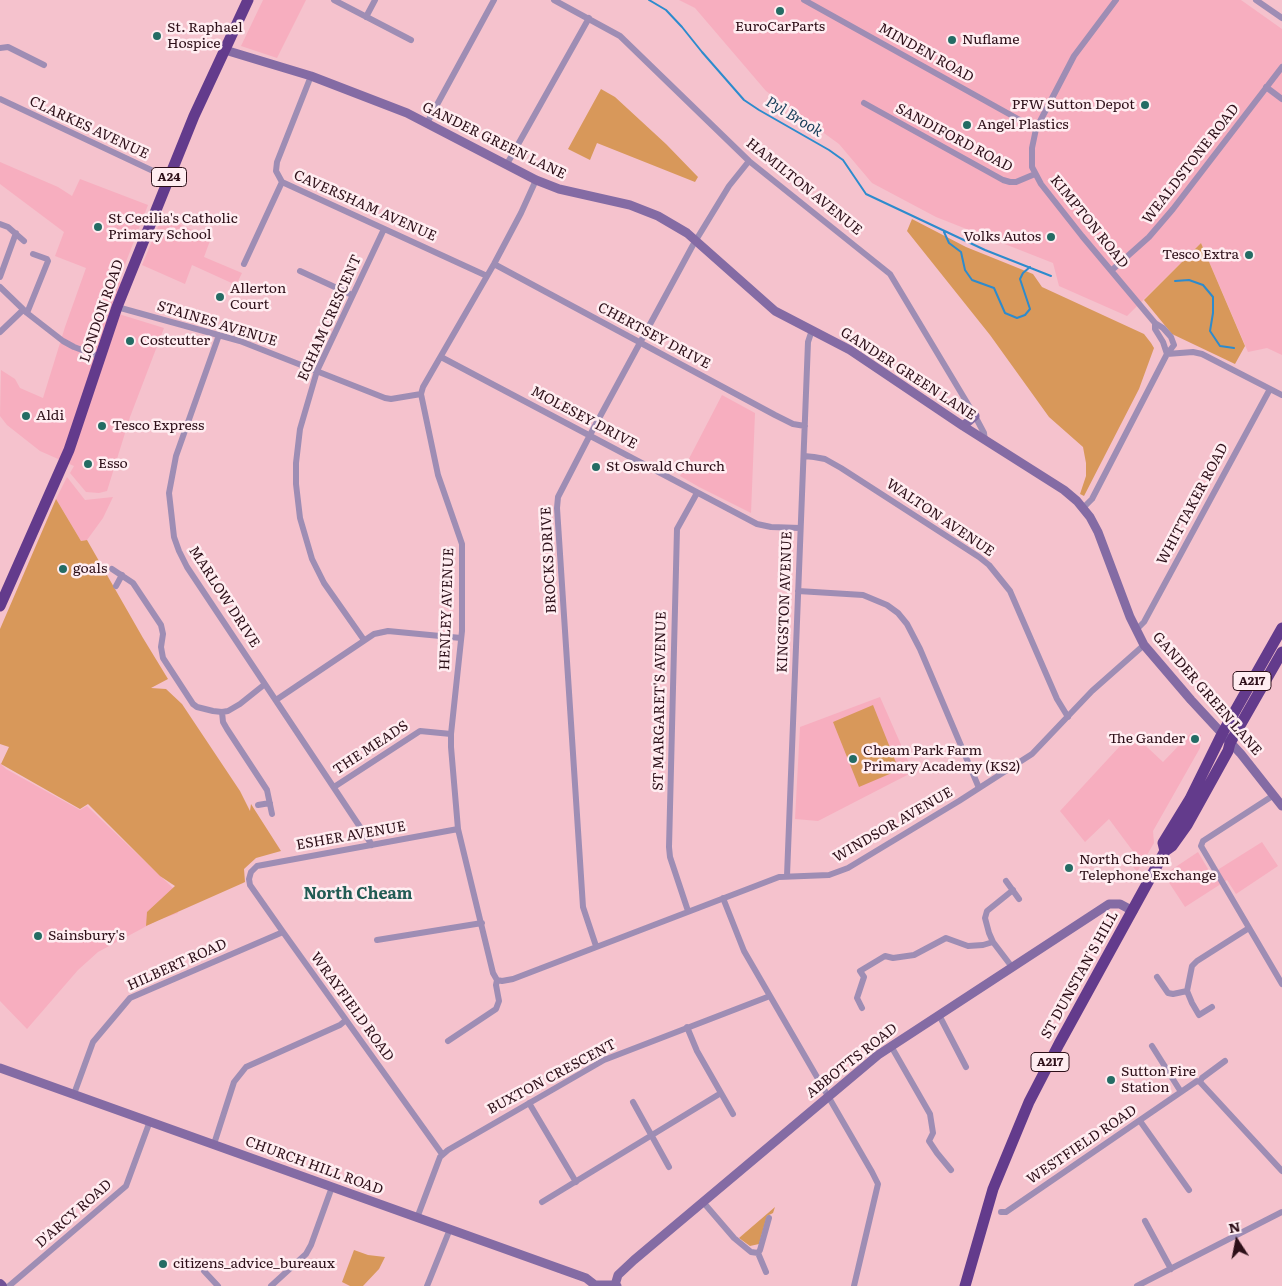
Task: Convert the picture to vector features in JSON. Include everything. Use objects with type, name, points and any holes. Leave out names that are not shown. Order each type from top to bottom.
[{"type":"highway","name":"LONDON ROAD","points":[[0,606],[69,450],[117,308],[168,178],[194,116],[248,0]]},
{"type":"highway","name":"A217","points":[[1226,739],[1282,628]]},
{"type":"highway","name":"A217","points":[[1226,739],[1282,652]]},
{"type":"highway","name":"ST DUNSTAN'S HILL","points":[[965,1286],[993,1189],[1029,1102],[1058,1044],[1165,851],[1172,846],[1187,825],[1228,751],[1226,739]]},
{"type":"street","points":[[334,0],[411,40]]},
{"type":"street","points":[[366,17],[375,0]]},
{"type":"street","points":[[428,123],[494,0]]},
{"type":"street","name":"HAMILTON AVENUE","points":[[554,0],[620,36],[749,161],[890,274],[975,416],[984,433],[985,441]]},
{"type":"street","name":"MINDEN ROAD","points":[[804,0],[1036,129]]},
{"type":"street","name":"KIMPTON ROAD","points":[[1083,508],[1092,499],[1167,354],[1174,345],[1173,340],[1163,328],[1155,324],[1082,236],[1035,174],[1031,157],[1036,129],[1074,56],[1116,0]]},
{"type":"street","points":[[1256,0],[1282,18]]},
{"type":"street","points":[[507,164],[589,18]]},
{"type":"street","points":[[0,48],[8,47],[44,64]]},
{"type":"street","name":"GANDER GREEN LANE","points":[[225,50],[311,76],[408,113],[536,180],[572,194],[630,205],[673,224],[696,241],[775,311],[850,350],[985,441],[1064,490],[1083,508],[1098,532],[1136,630],[1144,645],[1160,666],[1241,754],[1282,806]]},
{"type":"street","name":"WEALDSTONE ROAD","points":[[1112,270],[1149,237],[1173,209],[1282,66]]},
{"type":"street","name":"CAVERSHAM AVENUE","points":[[311,76],[277,162],[276,171],[282,182],[487,276]]},
{"type":"street","points":[[1266,87],[1282,100]]},
{"type":"street","name":"CLARKES AVENUE","points":[[0,99],[168,178]]},
{"type":"street","name":"SANDIFORD ROAD","points":[[864,103],[1002,180],[1016,182],[1035,174]]},
{"type":"street","name":"BROCKS DRIVE","points":[[596,946],[583,906],[557,508],[558,497],[696,241],[729,186],[749,161]]},
{"type":"street","points":[[421,394],[423,387],[494,264],[536,180]]},
{"type":"street","points":[[244,264],[282,182]]},
{"type":"street","points":[[0,224],[8,227],[24,241]]},
{"type":"street","name":"EGHAM CRESCENT","points":[[364,640],[321,577],[312,559],[300,518],[296,484],[296,458],[300,429],[317,371],[384,229]]},
{"type":"street","points":[[0,277],[16,233]]},
{"type":"street","points":[[0,332],[25,312],[48,262],[47,259],[34,254]]},
{"type":"street","name":"CHERTSEY DRIVE","points":[[494,264],[775,415],[793,424],[805,426]]},
{"type":"street","points":[[300,271],[352,295]]},
{"type":"street","points":[[0,287],[25,312],[74,347],[101,357]]},
{"type":"street","name":"STAINES AVENUE","points":[[117,308],[248,344],[385,398],[391,399],[421,394]]},
{"type":"street","name":"KIMPTON ROAD","points":[[1155,324],[1155,329],[1163,342],[1167,354]]},
{"type":"street","name":"KINGSTON AVENUE","points":[[787,876],[808,342],[812,330]]},
{"type":"street","name":"MARLOW DRIVE","points":[[219,335],[176,456],[170,493],[172,522],[179,551],[187,567],[372,845]]},
{"type":"street","points":[[1167,354],[1193,352],[1202,354],[1282,395]]},
{"type":"street","name":"MOLESEY DRIVE","points":[[441,357],[757,524],[800,528]]},
{"type":"street","name":"WHITTAKER ROAD","points":[[1136,630],[1144,622],[1270,389]]},
{"type":"street","name":"HENLEY AVENUE","points":[[421,394],[435,463],[462,544],[461,638],[451,734],[458,829],[482,923],[492,973],[497,980],[499,1001],[496,1009],[448,1041]]},
{"type":"street","points":[[963,426],[975,416]]},
{"type":"street","name":"WALTON AVENUE","points":[[804,456],[825,459],[841,468],[979,557],[988,565],[1010,591],[1057,699],[1068,717]]},
{"type":"street","name":"ST MARGARET'S AVENUE","points":[[688,911],[670,857],[669,847],[677,529],[697,493]]},
{"type":"street","points":[[112,569],[136,587],[161,625],[163,634],[161,652],[197,707],[222,712],[240,704],[266,684]]},
{"type":"street","points":[[116,586],[122,575]]},
{"type":"street","points":[[798,591],[863,595],[887,605],[898,614],[907,624],[920,649],[979,788]]},
{"type":"street","points":[[276,700],[374,634],[388,631],[461,638]]},
{"type":"street","name":"WINDSOR AVENUE","points":[[497,980],[502,981],[513,978],[688,911],[787,876],[823,876],[836,873],[979,788],[1032,754],[1098,685],[1144,645]]},
{"type":"street","points":[[222,712],[223,722],[227,729],[267,790],[272,814]]},
{"type":"street","name":"THE MEADS","points":[[334,787],[420,731],[451,734]]},
{"type":"street","points":[[1274,795],[1203,841],[1201,846],[1282,984]]},
{"type":"street","points":[[258,805],[270,803]]},
{"type":"street","name":"ESHER AVENUE","points":[[251,872],[257,866],[458,829]]},
{"type":"street","name":"WRAYFIELD ROAD","points":[[251,872],[250,884],[442,1154]]},
{"type":"street","points":[[1006,881],[1019,899]]},
{"type":"street","points":[[1012,967],[993,942],[985,918],[987,911],[1013,890]]},
{"type":"street","points":[[723,898],[744,951],[878,1184],[854,1286]]},
{"type":"street","name":"ABBOTTS ROAD","points":[[616,1285],[618,1275],[626,1267],[878,1055],[1112,902],[1133,910]]},
{"type":"street","points":[[377,940],[482,923]]},
{"type":"street","points":[[1212,1007],[1199,1015],[1187,991],[1194,963],[1249,928]]},
{"type":"street","name":"HILBERT ROAD","points":[[74,1094],[93,1042],[130,998],[283,932]]},
{"type":"street","points":[[862,1008],[857,998],[864,977],[860,971],[885,956],[893,958],[914,955],[946,938],[968,946],[993,942]]},
{"type":"street","points":[[1157,977],[1168,993],[1173,994],[1187,991]]},
{"type":"street","name":"BUXTON CRESCENT","points":[[442,1154],[604,1060],[770,996]]},
{"type":"street","points":[[939,1015],[966,1066]]},
{"type":"street","points":[[214,1144],[234,1082],[246,1067],[340,1025],[346,1020]]},
{"type":"street","points":[[687,1028],[695,1047],[734,1114]]},
{"type":"street","points":[[891,1046],[930,1114],[933,1130],[930,1141],[951,1170]]},
{"type":"street","points":[[1152,1046],[1181,1092]]},
{"type":"street","name":"WESTFIELD ROAD","points":[[1001,1212],[1006,1212],[1197,1081],[1200,1082],[1202,1078],[1225,1061]]},
{"type":"street","name":"CHURCH HILL ROAD","points":[[0,1068],[586,1278],[595,1286],[616,1285]]},
{"type":"street","points":[[1200,1082],[1282,1171]]},
{"type":"street","points":[[542,1202],[721,1093]]},
{"type":"street","points":[[633,1102],[669,1167]]},
{"type":"street","points":[[529,1103],[576,1182]]},
{"type":"street","points":[[1140,1121],[1189,1190]]},
{"type":"street","name":"D'ARCY ROAD","points":[[9,1286],[126,1186],[150,1122]]},
{"type":"street","points":[[417,1218],[442,1154]]},
{"type":"street","points":[[272,1286],[306,1254],[311,1246],[332,1187]]},
{"type":"street","points":[[703,1202],[734,1238],[750,1252],[758,1253]]},
{"type":"street","points":[[1137,1286],[1282,1212]]},
{"type":"street","points":[[766,1272],[758,1253],[769,1218]]},
{"type":"street","points":[[1145,1221],[1171,1269]]},
{"type":"street","points":[[427,1286],[450,1229]]},
{"type":"street","points":[[204,1271],[218,1286]]},
{"type":"shaded area","points":[[263,0],[306,0],[277,58],[241,46]]},
{"type":"shaded area","points":[[679,0],[1241,0],[1282,29],[1282,355],[1267,348],[1248,352],[1201,243],[1127,316],[1059,286],[1053,263],[936,217],[872,183],[839,144],[766,91],[695,8]]},
{"type":"shaded area","points":[[601,89],[615,97],[666,144],[698,177],[695,182],[597,143],[590,160],[568,149]]},
{"type":"shaded area","points":[[0,162],[58,187],[72,196],[80,179],[148,205],[119,280],[121,283],[109,311],[164,328],[130,417],[107,491],[99,493],[86,492],[70,473],[74,466],[40,451],[7,425],[0,416],[1,370],[15,379],[20,388],[43,398],[86,268],[55,256],[64,232],[0,184]]},
{"type":"shaded area","points":[[162,217],[211,238],[204,257],[242,273],[236,285],[192,265],[185,284],[142,265]]},
{"type":"shaded area","points":[[912,219],[966,247],[1033,274],[1042,287],[1144,334],[1151,343],[1154,348],[1139,389],[1084,496],[1080,494],[1086,476],[1083,447],[1049,417],[990,335],[907,231]]},
{"type":"shaded area","points":[[1201,243],[1245,346],[1235,364],[1172,334],[1144,300]]},
{"type":"shaded area","points":[[722,395],[755,413],[751,513],[680,476]]},
{"type":"shaded area","points":[[67,477],[85,500],[113,497],[103,518],[87,540],[81,541],[56,499]]},
{"type":"shaded area","points":[[56,499],[81,541],[87,540],[168,679],[151,688],[166,689],[182,704],[240,791],[250,811],[251,804],[281,851],[256,858],[244,869],[245,882],[146,926],[147,912],[175,886],[160,876],[88,804],[80,809],[1,764],[9,747],[0,744],[0,629]]},
{"type":"shaded area","name":"Cheam Park Farm Primary Academy (KS2)","points":[[880,697],[913,772],[818,821],[795,819],[800,727]]},
{"type":"shaded area","points":[[873,705],[899,770],[859,787],[833,722]]},
{"type":"shaded area","points":[[1132,733],[1163,762],[1191,733],[1201,735],[1200,748],[1153,831],[1154,843],[1137,872],[1128,860],[1135,854],[1109,819],[1085,842],[1060,811]]},
{"type":"shaded area","points":[[0,763],[6,769],[80,810],[87,806],[173,888],[178,913],[158,920],[98,952],[78,970],[27,1029],[0,1001]]},
{"type":"shaded area","points":[[1262,842],[1278,866],[1236,894],[1227,880],[1185,907],[1166,878],[1171,870],[1198,852],[1211,874]]},
{"type":"shaded area","points":[[775,1207],[773,1213],[767,1216],[759,1244],[750,1246],[739,1238]]},
{"type":"shaded area","points":[[354,1250],[368,1255],[385,1257],[379,1269],[363,1286],[350,1286],[342,1282]]},
{"type":"waterway","name":"Pyl Brook","points":[[649,0],[666,10],[744,100],[843,160],[866,194],[985,250],[1051,276]]},
{"type":"waterway","name":"Pyl Brook","points":[[944,232],[949,243],[961,252],[965,270],[972,280],[994,288],[1005,313],[1017,318],[1025,315],[1030,309],[1020,279],[1023,273],[1030,267]]},
{"type":"waterway","name":"Pyl Brook","points":[[1175,281],[1189,280],[1203,285],[1213,297],[1210,331],[1220,346],[1234,348]]},
{"type":"place","name":"EuroCarParts","points":[[780,11]]},
{"type":"place","name":"St. Raphael Hospice","points":[[157,36]]},
{"type":"place","name":"Nuflame","points":[[952,40]]},
{"type":"place","name":"PFW Sutton Depot","points":[[1145,105]]},
{"type":"place","name":"Angel Plastics","points":[[967,125]]},
{"type":"place","name":"St Cecilia's Catholic Primary School","points":[[98,227]]},
{"type":"place","name":"Volks Autos","points":[[1051,237]]},
{"type":"place","name":"Tesco Extra","points":[[1249,255]]},
{"type":"place","name":"Allerton Court","points":[[220,297]]},
{"type":"place","name":"Costcutter","points":[[130,341]]},
{"type":"place","name":"Aldi","points":[[26,416]]},
{"type":"place","name":"Tesco Express","points":[[102,426]]},
{"type":"place","name":"Esso","points":[[88,464]]},
{"type":"place","name":"St Oswald Church","points":[[596,467]]},
{"type":"place","name":"goals","points":[[63,569]]},
{"type":"place","name":"The Gander","points":[[1195,739]]},
{"type":"place","name":"Cheam Park Farm Primary Academy (KS2)","points":[[853,759]]},
{"type":"place","name":"North Cheam Telephone Exchange","points":[[1069,868]]},
{"type":"place","name":"Sainsbury's","points":[[38,936]]},
{"type":"place","name":"Sutton Fire Station","points":[[1111,1080]]},
{"type":"place","name":"citizens_advice_bureaux","points":[[163,1264]]},
{"type":"district","name":"North Cheam","points":[[358,894]]}]
